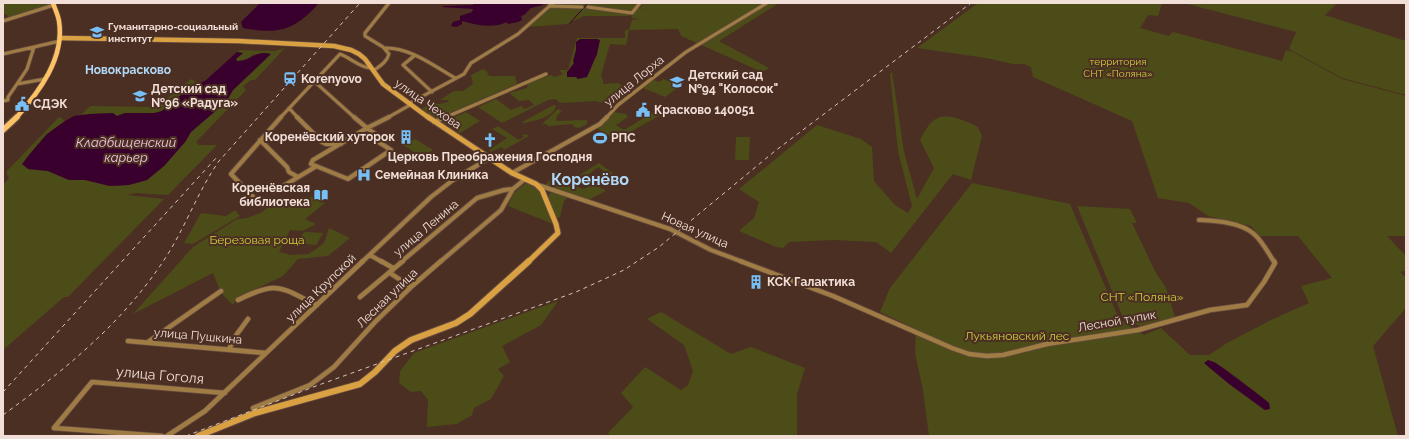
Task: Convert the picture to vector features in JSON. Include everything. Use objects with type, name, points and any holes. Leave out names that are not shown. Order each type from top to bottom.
[{"type":"main road","points":[[3,130],[30,103],[45,79],[60,40],[60,24],[53,4]]},
{"type":"main road","name":"улица Чехова","points":[[60,40],[232,40],[325,46],[351,50],[360,54],[383,84],[409,104],[434,122],[491,157],[512,173],[526,179]]},
{"type":"main road","name":"Новая улица","points":[[255,413],[360,384],[375,372],[387,358],[411,340],[456,323],[470,314],[558,233],[544,189],[526,179]]},
{"type":"main road","points":[[198,436],[255,413]]},
{"type":"street","points":[[389,3],[364,36],[386,48],[397,48],[455,78]]},
{"type":"street","points":[[315,82],[368,129],[378,136],[374,138],[391,150],[348,180],[315,167],[311,164],[313,160],[368,129],[409,104],[464,74],[471,63],[518,34],[534,18],[553,3]]},
{"type":"street","points":[[588,7],[632,13],[640,3]]},
{"type":"street","name":"улица Лорха","points":[[512,173],[600,124],[618,105],[686,52],[767,3]]},
{"type":"street","points":[[3,21],[53,4]]},
{"type":"street","points":[[549,6],[582,6]]},
{"type":"street","points":[[3,54],[60,40]]},
{"type":"street","points":[[3,101],[8,100],[8,97],[27,69],[34,47]]},
{"type":"street","points":[[254,198],[231,174],[260,140],[340,54],[350,58],[364,68],[372,70],[382,65],[388,58],[386,48]]},
{"type":"street","points":[[414,56],[403,65],[432,92]]},
{"type":"street","points":[[434,122],[546,74]]},
{"type":"street","points":[[17,84],[45,79]]},
{"type":"street","points":[[289,108],[322,142],[326,144],[341,144]]},
{"type":"street","points":[[260,140],[287,167],[289,172],[298,177]]},
{"type":"street","name":"улица Крупской","points":[[167,436],[196,418],[225,393],[431,197],[454,180],[491,157]]},
{"type":"street","points":[[275,191],[315,167]]},
{"type":"street","name":"Лесная улица","points":[[255,413],[254,408],[310,385],[325,375],[375,322],[411,287],[501,210],[513,189],[526,179]]},
{"type":"street","name":"улица Ленина","points":[[360,297],[477,198],[504,190],[513,189]]},
{"type":"street","name":"Новая улица","points":[[544,189],[670,229],[711,250],[844,300]]},
{"type":"street","name":"Лесной тупик","points":[[844,300],[952,348],[969,354],[987,356],[1003,355],[1047,344],[1138,330],[1212,310],[1247,305],[1264,282],[1275,263],[1252,232],[1244,227],[1207,220],[1199,220]]},
{"type":"street","points":[[370,255],[393,268]]},
{"type":"street","points":[[390,273],[411,287]]},
{"type":"street","points":[[238,300],[263,288],[272,287],[285,290],[317,305]]},
{"type":"street","points":[[148,342],[221,291]]},
{"type":"street","points":[[229,349],[237,334],[248,319]]},
{"type":"street","name":"улица Пушкина","points":[[128,341],[266,353]]},
{"type":"street","name":"улица Гоголя","points":[[162,436],[54,428],[92,382],[225,393]]},
{"type":"green space","points":[[3,3],[48,3],[50,6],[9,19],[7,15],[3,13]]},
{"type":"green space","points":[[555,3],[639,3],[629,16],[584,16],[567,24],[527,27]]},
{"type":"green space","points":[[643,3],[779,3],[719,41],[769,68],[762,72],[681,36],[678,29],[629,30],[632,20],[640,19],[631,18],[638,8],[647,9],[640,8]]},
{"type":"green space","name":"Лукьяновский лес","points":[[978,3],[1162,3],[1158,16],[1148,15],[1140,28],[1169,36],[1173,32],[1282,61],[1286,50],[1293,52],[1342,79],[1406,96],[1406,236],[1387,236],[1406,256],[1406,270],[1400,272],[1406,277],[1406,308],[1373,346],[1398,436],[929,436],[923,390],[915,353],[916,329],[880,312],[890,288],[972,183],[1070,204],[1119,319],[1144,335],[1161,328],[1190,355],[1209,355],[1227,343],[1271,320],[1309,303],[1301,286],[1332,278],[1298,236],[1259,236],[1251,226],[1208,216],[1189,203],[1158,198],[1132,121],[1033,77],[1031,67],[1024,64],[1013,64],[986,58],[917,48]],"holes":[[[1208,360],[1212,361],[1258,394],[1270,409],[1264,410],[1208,367]]]},
{"type":"green space","points":[[1183,3],[1337,3],[1325,15],[1406,41],[1406,95],[1342,78],[1289,49],[1296,32]]},
{"type":"green space","points":[[625,30],[629,30],[626,45],[610,44],[601,76],[603,84],[619,83],[624,89],[617,97],[609,97],[606,100],[612,102],[609,105],[596,101],[560,103],[556,99],[548,100],[502,123],[478,107],[496,99],[511,110],[521,106],[525,109],[534,105],[529,100],[519,101],[509,93],[527,88],[528,83],[551,75],[555,77],[563,74],[560,71],[555,73],[561,70],[568,70],[577,38],[625,38]],"holes":[[[576,50],[597,54],[589,68],[591,69],[585,75],[571,76]]]},
{"type":"green space","points":[[285,48],[255,80],[251,80],[243,86],[246,90],[196,142],[199,145],[217,145],[168,195],[136,193],[127,195],[164,199],[68,297],[64,297],[3,350],[3,184],[9,179],[6,172],[59,117],[65,121],[47,134],[26,158],[28,169],[48,171],[69,180],[85,180],[110,186],[129,185],[147,180],[164,166],[185,142],[191,132],[226,102],[233,90],[266,59],[253,54],[248,59],[237,61],[236,59],[243,53],[237,52],[240,50],[275,51]]},
{"type":"green space","points":[[483,69],[488,72],[487,74],[490,76],[515,76],[517,84],[438,118],[430,118],[423,111],[423,108],[432,103],[439,104],[449,102],[448,100],[440,100],[454,91],[463,91],[473,84],[471,75]]},
{"type":"green space","points":[[892,72],[904,152],[917,199],[934,168],[920,140],[929,124],[938,118],[953,117],[978,127],[982,136],[971,180],[953,174],[891,253],[876,242],[833,240],[789,242],[783,248],[776,247],[739,231],[754,218],[759,202],[739,189],[817,125],[861,139],[872,147],[874,181],[895,205],[908,213],[912,206],[898,151],[890,74]]},
{"type":"green space","points":[[191,79],[196,82],[169,106],[158,113],[125,113],[117,116],[103,113],[81,115],[90,106],[156,107]]},
{"type":"green space","points":[[663,79],[678,85],[674,88],[676,89],[665,97],[643,88],[654,80],[659,82]]},
{"type":"green space","points":[[554,105],[556,106],[554,110],[547,116],[524,123],[522,122]]},
{"type":"green space","points":[[660,108],[666,112],[616,140],[597,128],[605,124],[604,122],[614,112],[626,114],[628,117],[616,125],[624,130]]},
{"type":"green space","points":[[558,109],[562,111],[557,116],[556,121],[587,120],[587,124],[579,128],[574,127],[573,124],[548,126],[546,124],[542,124]]},
{"type":"green space","points":[[466,112],[480,121],[460,133],[443,122]]},
{"type":"green space","points":[[498,126],[519,140],[524,137],[522,135],[526,134],[529,136],[504,150],[502,147],[491,152],[489,150],[507,138],[492,129]]},
{"type":"green space","points":[[736,137],[750,137],[749,160],[735,160]]},
{"type":"green space","points":[[415,139],[433,150],[422,157],[403,145]]},
{"type":"green space","points":[[599,163],[618,177],[609,183],[606,181],[612,177],[598,167],[574,186],[584,189],[594,184],[606,191],[588,200],[545,185],[550,180],[571,180]]},
{"type":"green space","points":[[527,182],[532,185],[541,195],[553,224],[508,206],[514,193]]},
{"type":"green space","points":[[555,192],[568,197],[564,201],[560,217],[556,218],[548,197],[550,193]]},
{"type":"green space","name":"Березовая роща","points":[[282,197],[288,201],[296,197],[304,201],[311,197],[325,203],[305,219],[316,224],[303,231],[290,230],[279,252],[291,255],[309,254],[324,243],[329,228],[350,238],[328,256],[298,259],[283,276],[237,298],[233,305],[221,293],[213,273],[133,314],[193,247],[237,219],[247,218],[262,212]]},
{"type":"green space","name":"СНТ «Поляна»","points":[[1077,206],[1130,209],[1137,223],[1132,223],[1155,271],[1166,288],[1175,317],[1140,326],[1124,320]]},
{"type":"green space","points":[[235,210],[240,216],[193,244],[184,243],[201,213],[226,216]]},
{"type":"green space","points":[[304,232],[323,233],[316,245],[296,243]]},
{"type":"green space","points":[[558,301],[541,325],[502,346],[510,362],[498,369],[504,376],[491,399],[474,408],[472,415],[457,424],[427,427],[428,400],[421,391],[411,392],[399,383],[400,371],[414,353]]},
{"type":"green space","points":[[661,312],[731,354],[751,347],[805,368],[797,394],[797,436],[610,436],[608,433],[633,407],[621,393],[645,367],[681,390],[688,385],[693,371],[684,345],[647,319]]},
{"type":"water","points":[[260,3],[319,3],[302,19],[294,25],[286,28],[267,31],[243,28],[241,22]]},
{"type":"water","points":[[474,3],[543,3],[543,5],[531,8],[521,16],[522,20],[518,22],[508,24],[507,22],[490,26],[462,21],[462,24],[456,27],[451,26],[453,22],[460,20],[460,16],[472,12],[473,9],[442,7],[443,6],[473,5]]},
{"type":"water","points":[[580,39],[600,40],[597,54],[587,77],[578,79],[576,77],[567,77],[567,72],[574,63],[576,42]]},
{"type":"water","name":"Кладбищенский карьер","points":[[237,52],[243,53],[236,59],[237,61],[242,61],[260,53],[271,54],[233,90],[226,102],[191,132],[185,142],[164,166],[147,180],[129,185],[110,186],[85,180],[69,180],[48,171],[28,169],[22,164],[47,134],[74,116],[113,113],[117,116],[125,113],[154,113],[162,111],[196,82],[198,83],[205,81]]},
{"type":"water","points":[[1208,360],[1216,363],[1263,398],[1269,403],[1270,409],[1265,410],[1229,384],[1204,363]]},
{"type":"waterway","points":[[570,23],[588,3]]},
{"type":"railway","points":[[3,415],[49,380],[92,344],[132,303],[166,257],[219,161],[360,3]]},
{"type":"railway","points":[[186,436],[316,386],[576,292],[624,270],[659,247],[775,151],[971,3]]},
{"type":"railway","points":[[3,392],[217,157]]},
{"type":"place","name":"Гуманитарно-социальный институт","points":[[97,32]]},
{"type":"place","name":"Korenyovo","points":[[290,79]]},
{"type":"place","name":"Детский сад №94 \"Колосок\"","points":[[677,82]]},
{"type":"place","name":"Детский сад №96 «Радуга»","points":[[140,96]]},
{"type":"place","name":"СДЭК","points":[[22,104]]},
{"type":"place","name":"Красково 140051","points":[[643,110]]},
{"type":"place","name":"Коренёвский хуторок","points":[[406,137]]},
{"type":"place","name":"РПС","points":[[600,138]]},
{"type":"place","name":"Церковь Преображения Господня","points":[[490,140]]},
{"type":"place","name":"Семейная Клиника","points":[[364,175]]},
{"type":"place","name":"Коренёвская библиотека","points":[[321,195]]},
{"type":"place","name":"КСК Галактика","points":[[756,282]]},
{"type":"district","name":"Новокрасково","points":[[128,70]]},
{"type":"district","name":"Коренёво","points":[[590,179]]},
{"type":"park label","name":"территория СНТ «Поляна»","points":[[1118,66]]}]
